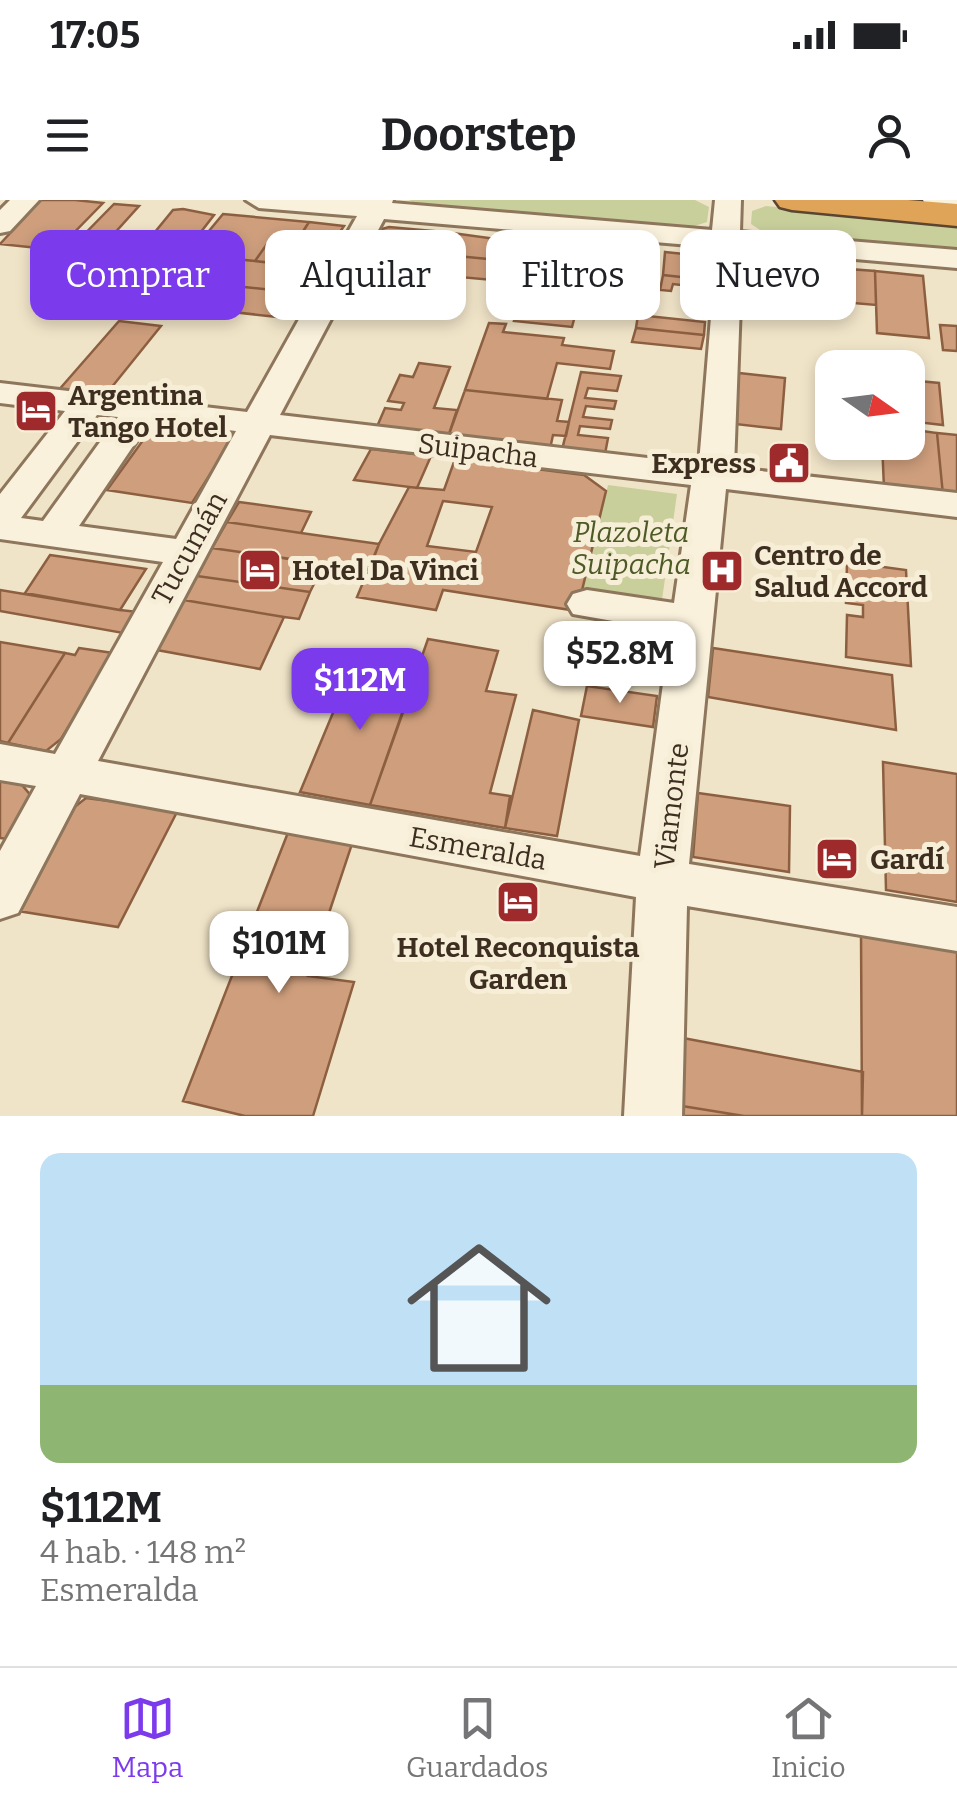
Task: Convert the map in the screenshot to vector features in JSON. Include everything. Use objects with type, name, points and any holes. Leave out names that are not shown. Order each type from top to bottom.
[{"type":"highway","points":[[792,200],[957,215]]},
{"type":"street","points":[[0,225],[26,200]]},
{"type":"street","points":[[259,200],[727,220],[957,259]]},
{"type":"street","points":[[936,200],[957,202]]},
{"type":"street","name":"Tucumán","points":[[0,898],[377,206]]},
{"type":"street","name":"Viamonte","points":[[653,1116],[662,881],[707,490],[717,464],[730,256],[727,220]]},
{"type":"street","name":"Suipacha","points":[[0,393],[957,505]]},
{"type":"street","points":[[6,515],[88,404]]},
{"type":"street","points":[[63,520],[140,410]]},
{"type":"street","points":[[6,515],[63,520],[186,553]]},
{"type":"street","points":[[588,604],[694,620]]},
{"type":"street","name":"Esmeralda","points":[[0,762],[662,881],[957,929]]},
{"type":"green space","points":[[409,200],[695,200],[709,207],[707,222],[688,228],[419,205]]},
{"type":"green space","points":[[766,206],[957,223],[957,249],[856,240],[856,230],[760,230],[751,224],[752,211]]},
{"type":"green space","name":"Plazoleta Suipacha","points":[[608,485],[677,494],[661,607],[581,596]]},
{"type":"building","points":[[41,200],[103,203],[77,230],[30,230],[30,247],[0,244]]},
{"type":"building","points":[[114,204],[139,206],[117,230],[89,230]]},
{"type":"building","points":[[173,210],[214,215],[202,230],[157,230]]},
{"type":"building","points":[[223,214],[309,222],[304,230],[265,230],[265,247],[255,261],[245,260],[245,230],[210,230]]},
{"type":"building","points":[[309,222],[344,226],[341,230],[304,230]]},
{"type":"building","points":[[389,227],[423,230],[378,230]]},
{"type":"building","points":[[466,235],[486,238],[486,259],[466,257]]},
{"type":"building","points":[[265,247],[265,262],[255,261]]},
{"type":"building","points":[[665,252],[680,254],[680,277],[663,275]]},
{"type":"building","points":[[466,257],[486,259],[486,279],[466,278]]},
{"type":"building","points":[[245,260],[265,262],[265,289],[245,287]]},
{"type":"building","points":[[856,270],[875,271],[876,305],[856,303]]},
{"type":"building","points":[[875,271],[923,276],[929,338],[877,333]]},
{"type":"building","points":[[663,275],[680,277],[680,285],[673,284],[671,291],[660,290]]},
{"type":"building","points":[[245,287],[265,289],[265,316],[245,313]]},
{"type":"building","points":[[660,317],[705,322],[704,335],[636,328],[637,320]]},
{"type":"building","points":[[514,320],[574,320],[572,327]]},
{"type":"building","points":[[119,321],[161,326],[103,398],[57,392]]},
{"type":"building","points":[[489,323],[506,324],[503,332],[564,338],[562,345],[614,351],[610,369],[557,363],[547,399],[465,390]]},
{"type":"building","points":[[940,325],[957,326],[957,351],[943,350]]},
{"type":"building","points":[[636,328],[704,335],[701,349],[632,342]]},
{"type":"building","points":[[419,363],[450,367],[434,408],[457,410],[448,437],[376,429],[385,408],[401,410],[404,403],[388,401],[400,375],[413,377]]},
{"type":"building","points":[[581,372],[621,376],[617,391],[588,388],[585,398],[616,401],[614,409],[586,406],[583,417],[612,420],[610,429],[580,426],[578,435],[608,438],[605,454],[562,450]]},
{"type":"building","points":[[739,373],[785,378],[781,429],[735,424]]},
{"type":"building","points":[[925,382],[939,383],[943,425],[925,423]]},
{"type":"building","points":[[465,390],[562,400],[557,421],[569,422],[566,436],[553,435],[550,449],[448,437]]},
{"type":"building","points":[[154,425],[215,432],[231,441],[192,503],[107,490]]},
{"type":"building","points":[[925,431],[937,433],[943,495],[884,488],[883,460],[925,460]]},
{"type":"building","points":[[937,433],[957,435],[957,496],[943,495]]},
{"type":"building","points":[[371,449],[431,456],[417,488],[354,480]]},
{"type":"building","points":[[455,459],[584,475],[606,491],[577,611],[443,590],[436,610],[357,597],[409,487],[444,490]],"holes":[[[443,501],[492,507],[476,552],[427,546]]]},
{"type":"building","points":[[239,502],[311,512],[301,533],[227,522]]},
{"type":"building","points":[[227,522],[379,544],[369,570],[212,548]]},
{"type":"building","name":"Hotel Da Vinci","points":[[212,548],[324,564],[310,592],[197,576]]},
{"type":"building","points":[[50,555],[146,569],[120,610],[25,593]]},
{"type":"building","points":[[847,562],[906,570],[911,666],[846,657],[847,615],[863,617],[863,605],[846,603]]},
{"type":"building","points":[[197,576],[310,592],[299,619],[284,617],[184,600]]},
{"type":"building","points":[[0,590],[138,612],[123,633],[0,611]]},
{"type":"building","points":[[184,600],[284,617],[260,669],[157,650]]},
{"type":"building","points":[[428,639],[498,651],[486,691],[516,695],[490,793],[510,796],[505,828],[370,805]]},
{"type":"building","points":[[0,642],[65,653],[8,743],[0,741]]},
{"type":"building","points":[[79,648],[113,653],[61,739],[46,751],[8,743],[65,653],[75,655]]},
{"type":"building","points":[[713,648],[892,675],[896,730],[708,697]]},
{"type":"building","points":[[355,660],[418,670],[370,805],[300,792]]},
{"type":"building","points":[[587,686],[657,696],[653,727],[581,716]]},
{"type":"building","points":[[533,710],[579,720],[557,836],[505,828]]},
{"type":"building","points":[[883,762],[957,774],[957,902],[886,890]]},
{"type":"building","points":[[0,781],[22,785],[32,797],[8,839],[0,838]]},
{"type":"building","points":[[698,793],[790,806],[789,872],[693,857]]},
{"type":"building","points":[[86,798],[178,810],[118,927],[18,911],[72,809]]},
{"type":"building","points":[[289,830],[352,844],[308,976],[354,982],[313,1116],[245,1116],[183,1101]]},
{"type":"building","points":[[861,932],[957,949],[957,1116],[862,1116]]},
{"type":"building","points":[[683,1038],[863,1072],[862,1116],[744,1116],[682,1106]]},
{"type":"building","points":[[682,1106],[744,1116],[682,1116]]},
{"type":"place","name":"Argentina Tango Hotel","points":[[36,411]]},
{"type":"place","name":"Express","points":[[789,463]]},
{"type":"place","name":"Hotel Da Vinci","points":[[260,570]]},
{"type":"place","name":"Centro de Salud Accord","points":[[722,571]]},
{"type":"place","name":"Gardí","points":[[837,859]]},
{"type":"place","name":"Hotel Reconquista Garden","points":[[518,902]]}]
